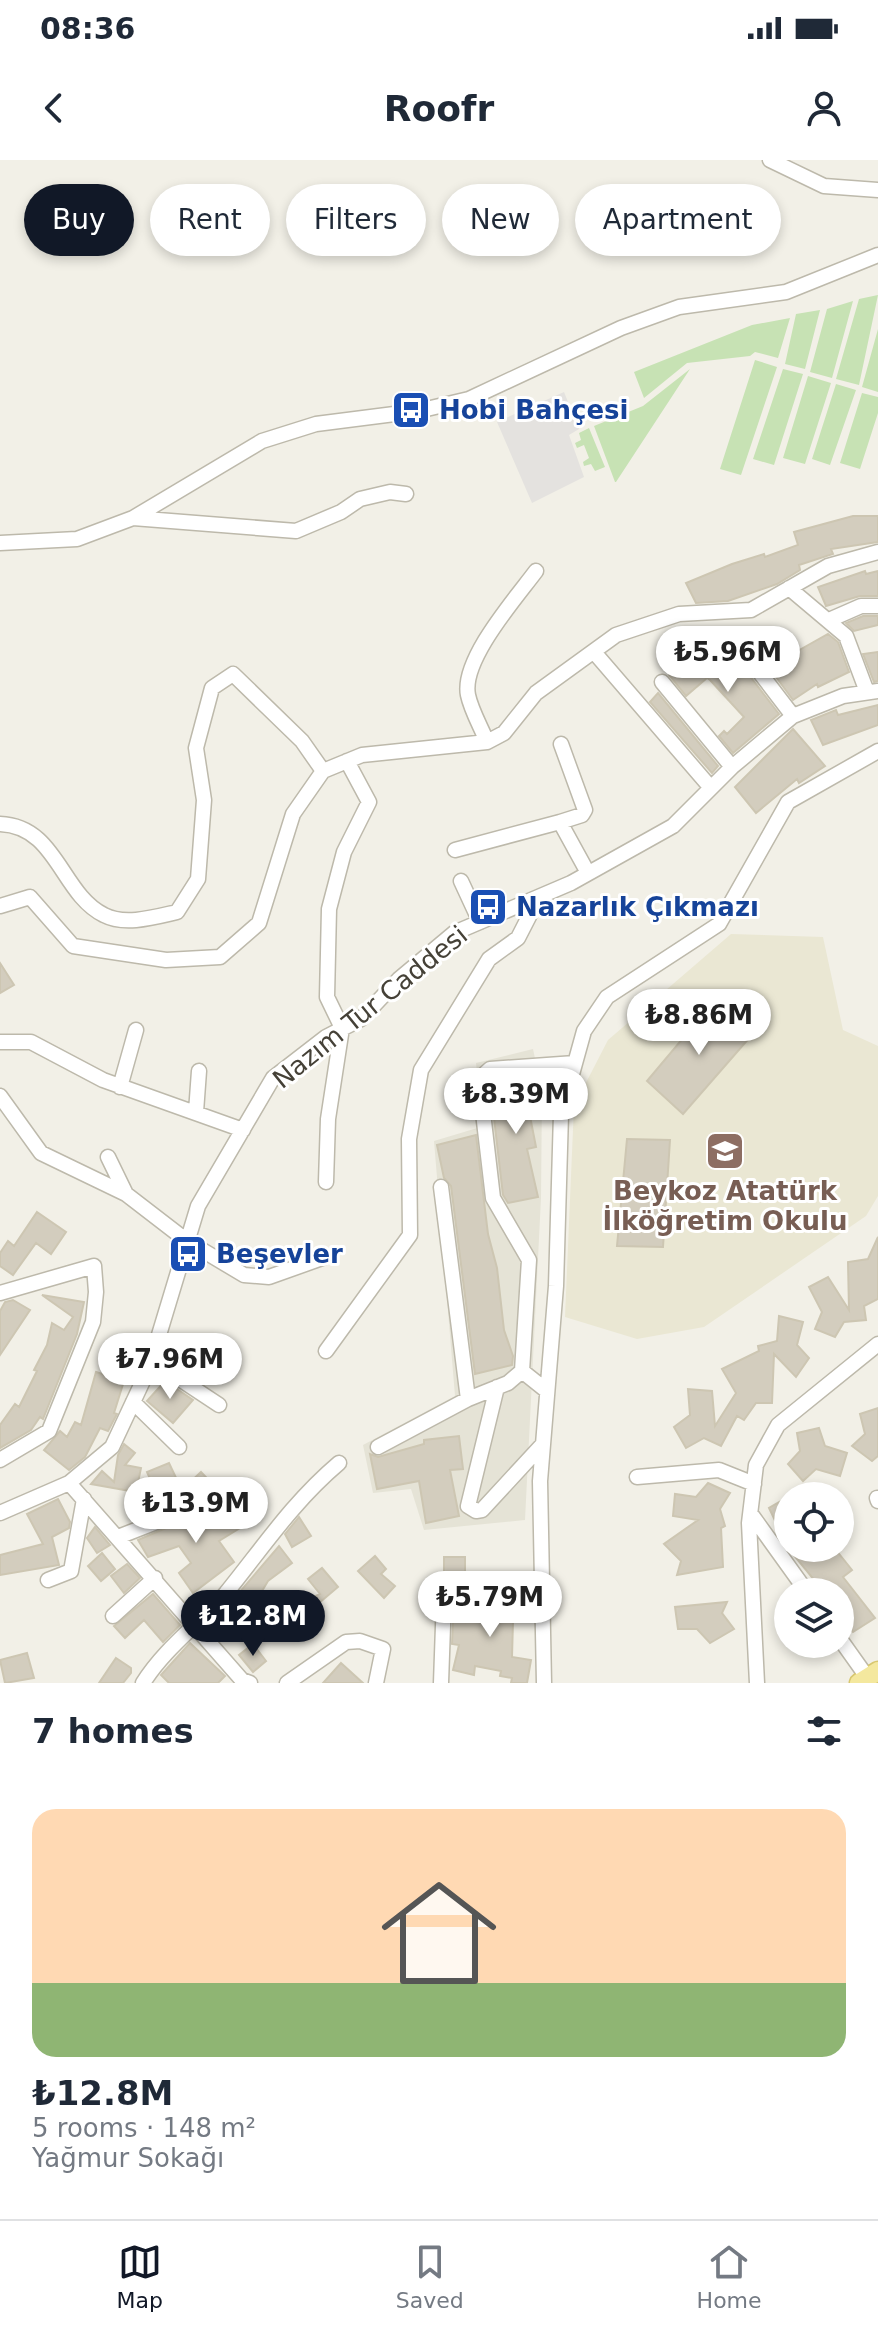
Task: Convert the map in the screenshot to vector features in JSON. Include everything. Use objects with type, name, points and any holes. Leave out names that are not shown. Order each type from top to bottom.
[{"type":"street","points":[[770,160],[824,186],[878,190]]},
{"type":"street","points":[[0,543],[77,539],[133,518],[262,441],[316,424],[418,411],[469,399],[621,328],[679,307],[786,292],[878,255]]},
{"type":"street","points":[[133,518],[296,531],[313,526],[360,499],[390,492],[406,494]]},
{"type":"street","points":[[0,906],[30,897],[73,946],[166,960],[220,957],[259,923],[293,814],[323,771],[362,755],[487,742],[504,733],[536,693],[616,635],[679,614],[751,610],[828,566],[878,552]]},
{"type":"street","points":[[487,742],[468,695],[468,674],[501,617],[536,571]]},
{"type":"street","points":[[789,588],[846,636],[872,691]]},
{"type":"street","points":[[829,620],[861,606],[878,606]]},
{"type":"street","points":[[725,659],[741,648],[793,716]]},
{"type":"street","points":[[594,652],[711,788]]},
{"type":"street","points":[[0,824],[20,825],[39,841],[84,900],[105,916],[143,920],[177,912],[198,879],[204,800],[196,748],[212,688],[233,674],[302,741],[323,771]]},
{"type":"street","points":[[662,682],[732,767]]},
{"type":"street","name":"Nazım Tur Caddesi","points":[[0,1513],[69,1483],[112,1447],[151,1360],[198,1206],[273,1078],[326,1037],[361,1019],[399,979],[454,933],[539,897],[673,826],[732,767],[793,716],[843,696],[872,691]]},
{"type":"street","points":[[455,850],[582,815],[585,810],[561,744]]},
{"type":"street","points":[[544,1683],[540,1481],[556,1286],[561,1114],[584,1031],[607,997],[719,924],[788,802],[878,751]]},
{"type":"street","points":[[326,1182],[328,1119],[342,1028],[327,997],[329,909],[344,852],[369,802],[347,761]]},
{"type":"street","points":[[560,822],[588,873]]},
{"type":"street","points":[[461,881],[480,922]]},
{"type":"street","points":[[326,1351],[410,1235],[409,1139],[421,1070],[489,959],[518,938],[539,897]]},
{"type":"street","points":[[120,1087],[136,1030]]},
{"type":"street","points":[[0,1042],[31,1042],[120,1087],[243,1130]]},
{"type":"street","points":[[522,1371],[529,1260],[493,1198],[479,1079],[490,1069],[575,1063]]},
{"type":"street","points":[[196,1112],[199,1071]]},
{"type":"street","points":[[0,1096],[41,1153],[126,1194],[187,1241],[244,1275],[269,1277],[325,1257]]},
{"type":"street","points":[[108,1157],[126,1194]]},
{"type":"street","points":[[441,1187],[468,1399]]},
{"type":"street","points":[[0,1293],[94,1266],[96,1292],[93,1322],[49,1431],[0,1460]]},
{"type":"street","points":[[757,1683],[751,1514],[756,1465],[778,1425],[878,1344]]},
{"type":"street","points":[[151,1360],[219,1405]]},
{"type":"street","points":[[378,1447],[497,1387],[522,1371]]},
{"type":"street","points":[[522,1371],[547,1391]]},
{"type":"street","points":[[497,1387],[468,1506],[476,1511],[482,1510],[542,1445]]},
{"type":"street","points":[[133,1402],[179,1447]]},
{"type":"street","points":[[143,1683],[156,1662],[195,1627],[302,1494],[339,1463]]},
{"type":"street","points":[[637,1477],[719,1470],[754,1484]]},
{"type":"street","points":[[69,1483],[244,1682]]},
{"type":"street","points":[[48,1580],[71,1571],[84,1499]]},
{"type":"street","points":[[751,1514],[797,1578]]},
{"type":"street","points":[[118,1537],[159,1521]]},
{"type":"street","points":[[113,1616],[155,1578]]},
{"type":"street","points":[[441,1683],[444,1597]]},
{"type":"street","points":[[287,1683],[346,1642],[360,1641],[383,1649],[376,1683]]},
{"type":"street","points":[[854,1658],[868,1677]]},
{"type":"shaded area","points":[[564,392],[579,429],[569,435],[584,477],[532,503],[497,422]]},
{"type":"shaded area","name":"Beykoz Atatürk İlköğretim Okulu","points":[[731,934],[823,937],[843,1030],[878,1046],[878,1196],[866,1216],[704,1327],[637,1339],[565,1317],[574,1106],[608,1040]]},
{"type":"shaded area","points":[[533,1049],[542,1091],[541,1198],[525,1520],[424,1530],[411,1489],[373,1493],[363,1445],[455,1396],[434,1141],[484,1126],[476,1063]]},
{"type":"green space","points":[[878,295],[859,385],[836,379],[859,299]]},
{"type":"green space","points":[[853,301],[832,378],[810,372],[827,309]]},
{"type":"green space","points":[[820,310],[805,369],[785,364],[796,314]]},
{"type":"green space","points":[[790,318],[778,358],[755,352],[750,356],[687,363],[644,398],[634,372],[752,325]]},
{"type":"green space","points":[[878,329],[878,392],[862,387]]},
{"type":"green space","points":[[755,360],[777,367],[741,475],[720,469]]},
{"type":"green space","points":[[690,369],[615,482],[594,426],[643,406]]},
{"type":"green space","points":[[783,369],[803,374],[774,465],[753,459]]},
{"type":"green space","points":[[808,376],[831,383],[805,464],[783,458]]},
{"type":"green space","points":[[836,384],[856,390],[830,465],[812,459]]},
{"type":"green space","points":[[862,393],[878,397],[878,413],[860,469],[840,463]]},
{"type":"green space","points":[[589,428],[605,467],[595,471],[591,464],[584,466],[583,462],[589,458],[584,445],[577,448],[575,443],[581,440],[579,433]]},
{"type":"building","points":[[853,516],[878,516],[878,542],[831,549],[833,554],[799,565],[800,570],[777,584],[728,601],[696,603],[686,583],[732,564],[764,554],[765,557],[798,545],[794,532]]},
{"type":"building","points":[[865,571],[866,574],[878,571],[878,596],[860,596],[826,606],[818,587]]},
{"type":"building","points":[[863,616],[878,616],[878,625],[854,631],[846,623]]},
{"type":"building","points":[[828,634],[838,642],[849,672],[818,687],[817,684],[793,700],[765,662],[789,646],[794,653]]},
{"type":"building","points":[[707,643],[716,654],[715,661],[720,668],[730,669],[739,662],[779,714],[733,753],[719,736],[724,731],[727,734],[744,717],[707,678],[686,696],[669,675]]},
{"type":"building","points":[[878,652],[878,681],[874,682],[863,654]]},
{"type":"building","points":[[658,693],[718,766],[712,773],[650,702]]},
{"type":"building","points":[[878,705],[878,725],[823,745],[811,720],[836,710],[838,715]]},
{"type":"building","points":[[793,729],[825,766],[799,783],[797,779],[756,813],[735,787]]},
{"type":"building","points":[[0,963],[14,985],[0,993]]},
{"type":"building","points":[[716,999],[751,1036],[683,1114],[647,1081]]},
{"type":"building","points":[[534,1076],[540,1104],[528,1106],[536,1147],[527,1149],[538,1197],[508,1203],[503,1195],[494,1118],[502,1117],[493,1079]]},
{"type":"building","points":[[476,1135],[504,1330],[513,1356],[512,1365],[475,1374],[451,1186],[444,1178],[437,1145]]},
{"type":"building","points":[[627,1139],[670,1140],[663,1247],[617,1246]]},
{"type":"building","points":[[37,1212],[66,1232],[51,1254],[36,1243],[13,1275],[0,1266],[0,1253],[8,1241],[14,1246]]},
{"type":"building","points":[[878,1237],[878,1299],[864,1306],[866,1320],[844,1322],[835,1337],[815,1329],[822,1312],[809,1287],[828,1277],[849,1310],[848,1262],[868,1259]]},
{"type":"building","points":[[42,1295],[84,1302],[77,1334],[43,1419],[40,1417],[31,1430],[0,1448],[0,1425],[15,1404],[19,1407],[37,1371],[34,1370],[47,1345],[52,1323],[64,1330],[73,1317]]},
{"type":"building","points":[[13,1300],[30,1310],[0,1355],[0,1311],[5,1302]]},
{"type":"building","points":[[779,1316],[803,1322],[797,1345],[809,1358],[796,1377],[774,1354],[772,1403],[756,1403],[744,1420],[737,1416],[721,1446],[704,1438],[686,1448],[674,1427],[690,1415],[688,1389],[712,1391],[715,1426],[736,1393],[722,1369],[759,1351],[758,1346],[777,1341]]},
{"type":"building","points":[[96,1372],[124,1381],[114,1413],[117,1414],[108,1431],[100,1428],[85,1457],[69,1470],[44,1450],[60,1431],[67,1437],[75,1422],[81,1425]]},
{"type":"building","points":[[165,1381],[193,1400],[173,1423],[147,1401]]},
{"type":"building","points":[[878,1408],[878,1456],[872,1461],[852,1446],[865,1434],[860,1414]]},
{"type":"building","points":[[819,1428],[825,1446],[847,1453],[840,1476],[816,1469],[803,1481],[788,1464],[800,1451],[797,1433]]},
{"type":"building","points":[[459,1436],[463,1469],[450,1470],[459,1516],[426,1523],[419,1481],[377,1489],[370,1454],[378,1457],[424,1444],[424,1440]]},
{"type":"building","points":[[124,1444],[135,1453],[125,1465],[141,1468],[136,1492],[91,1484],[102,1471],[114,1482],[118,1455]]},
{"type":"building","points":[[169,1463],[178,1482],[156,1492],[147,1472]]},
{"type":"building","points":[[201,1472],[219,1491],[204,1505],[186,1486]]},
{"type":"building","points":[[708,1483],[730,1493],[720,1509],[725,1526],[721,1528],[723,1567],[677,1575],[681,1561],[664,1544],[698,1520],[673,1516],[675,1494],[696,1497]]},
{"type":"building","points":[[58,1499],[70,1522],[69,1528],[52,1537],[59,1565],[0,1575],[0,1555],[43,1544],[27,1514]]},
{"type":"building","points":[[177,1507],[194,1532],[236,1508],[245,1525],[219,1541],[234,1562],[193,1593],[179,1573],[191,1563],[179,1546],[148,1557],[138,1540],[166,1528],[166,1515]]},
{"type":"building","points":[[299,1517],[311,1536],[292,1547],[285,1534]]},
{"type":"building","points":[[95,1527],[110,1545],[97,1553],[87,1538]]},
{"type":"building","points":[[279,1546],[292,1563],[268,1581],[259,1596],[242,1612],[232,1601]]},
{"type":"building","points":[[102,1553],[115,1569],[101,1581],[88,1566]]},
{"type":"building","points":[[375,1556],[386,1569],[381,1574],[395,1586],[384,1598],[358,1571]]},
{"type":"building","points":[[444,1557],[465,1557],[465,1578],[444,1578]]},
{"type":"building","points":[[799,1562],[846,1562],[852,1570],[844,1578],[813,1578]]},
{"type":"building","points":[[127,1564],[140,1578],[124,1593],[111,1576]]},
{"type":"building","points":[[322,1568],[338,1587],[312,1609],[318,1621],[303,1629],[298,1620],[278,1633],[269,1619],[320,1594],[308,1579]]},
{"type":"building","points":[[854,1591],[875,1618],[854,1631]]},
{"type":"building","points":[[153,1594],[180,1625],[163,1642],[144,1620],[125,1638],[114,1626]]},
{"type":"building","points":[[503,1597],[524,1599],[522,1622],[513,1621],[512,1657],[531,1660],[527,1683],[511,1683],[512,1678],[500,1676],[501,1671],[475,1666],[474,1675],[453,1670],[459,1645],[452,1644],[453,1620],[465,1622],[468,1599],[502,1604]]},
{"type":"building","points":[[727,1602],[722,1613],[734,1629],[710,1643],[697,1629],[678,1629],[675,1607]]},
{"type":"building","points":[[190,1643],[225,1676],[218,1683],[169,1683],[161,1675]]},
{"type":"building","points":[[253,1644],[266,1661],[253,1672],[239,1655]]},
{"type":"building","points":[[27,1653],[34,1678],[5,1683],[0,1660]]},
{"type":"building","points":[[116,1658],[131,1668],[131,1673],[123,1683],[99,1683]]},
{"type":"building","points":[[341,1663],[363,1683],[323,1683]]},
{"type":"place","name":"Hobi Bahçesi","points":[[411,410]]},
{"type":"place","name":"Nazarlık Çıkmazı","points":[[488,907]]},
{"type":"place","name":"Beykoz Atatürk İlköğretim Okulu","points":[[725,1151]]},
{"type":"place","name":"Beşevler","points":[[188,1254]]}]
